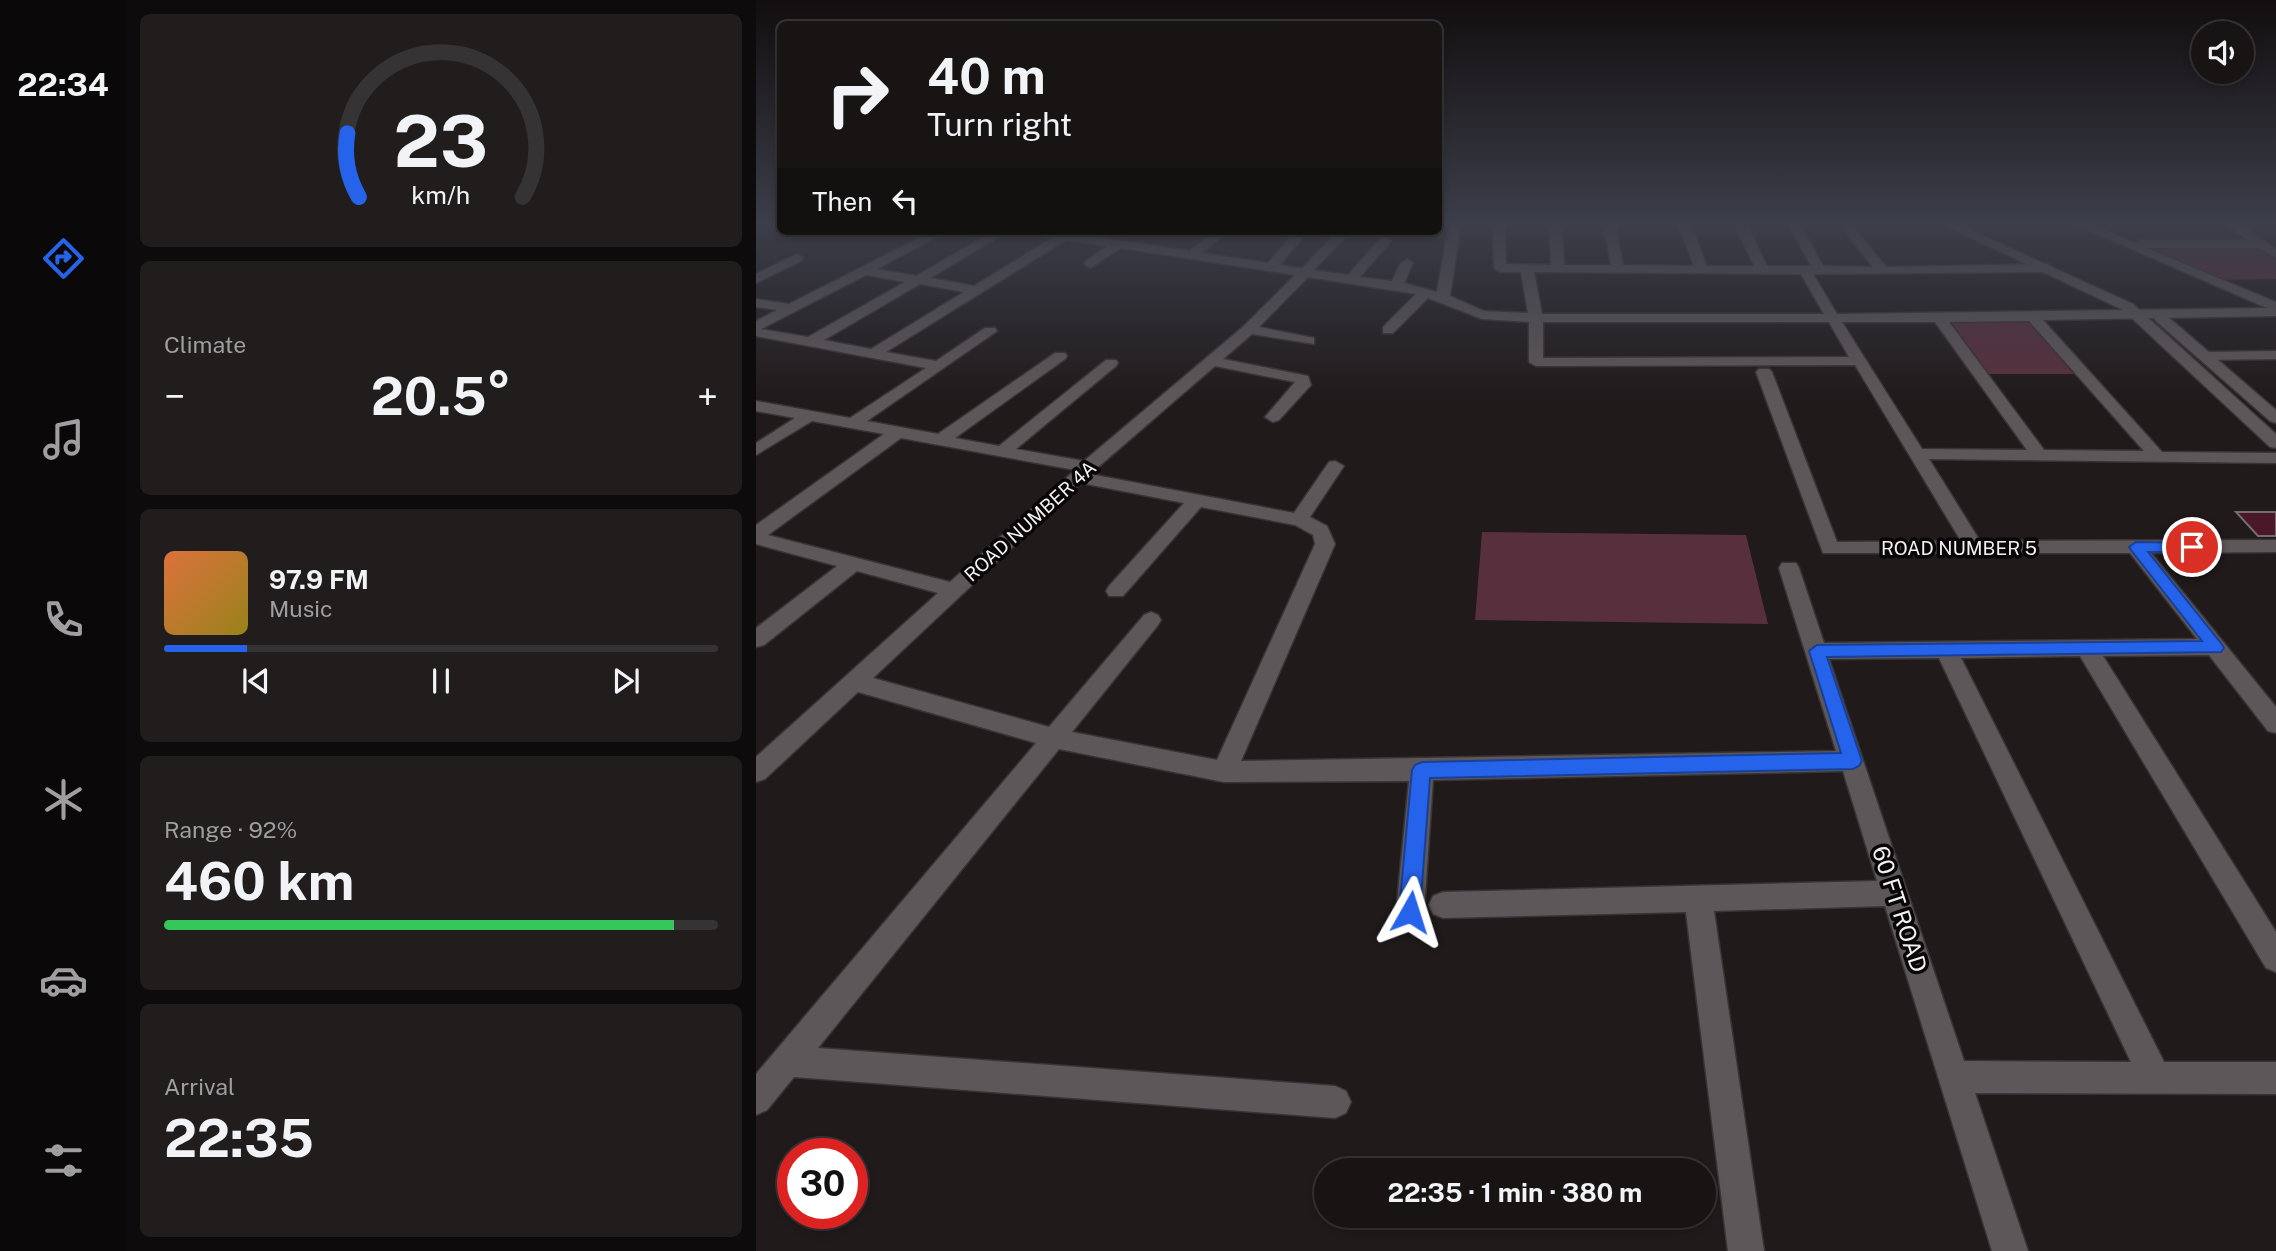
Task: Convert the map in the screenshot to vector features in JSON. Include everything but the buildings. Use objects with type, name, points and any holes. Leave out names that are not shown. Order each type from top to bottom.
[{"type":"street","points":[[756,326],[844,281]]},
{"type":"street","points":[[810,342],[914,281]]},
{"type":"street","points":[[932,281],[976,289]]},
{"type":"street","points":[[874,353],[989,281]]},
{"type":"street","name":"ROAD NUMBER 4A","points":[[756,772],[1083,472],[1249,329],[1297,281]]},
{"type":"street","points":[[1371,281],[1443,298],[1482,315],[1536,318],[1939,318],[2276,312]]},
{"type":"street","points":[[1396,286],[1398,281]]},
{"type":"street","points":[[1443,298],[1446,281]]},
{"type":"street","points":[[1529,281],[1536,318],[1536,362],[1860,361]]},
{"type":"street","points":[[1811,281],[1975,548]]},
{"type":"street","points":[[2077,281],[2117,300],[2137,314],[2276,443]]},
{"type":"street","points":[[2093,281],[2157,314],[2276,418]]},
{"type":"street","points":[[2217,281],[2276,307]]},
{"type":"street","points":[[1388,330],[1426,293]]},
{"type":"street","points":[[756,303],[791,308]]},
{"type":"street","points":[[2032,316],[2158,457]]},
{"type":"street","points":[[1939,318],[2039,456]]},
{"type":"street","points":[[1249,329],[1309,341]]},
{"type":"street","points":[[855,422],[990,331]]},
{"type":"street","points":[[756,332],[936,365]]},
{"type":"street","points":[[2205,356],[2276,355]]},
{"type":"street","points":[[942,439],[1060,356]]},
{"type":"street","points":[[1211,362],[1303,379],[1303,385],[1273,418]]},
{"type":"street","points":[[1003,451],[1111,363]]},
{"type":"street","name":"ROAD NUMBER 5","points":[[1764,372],[1830,548],[2276,546]]},
{"type":"street","points":[[756,405],[1003,451],[1195,502],[1299,520],[1316,526],[1325,535],[1325,544],[1224,772]]},
{"type":"street","points":[[756,450],[810,415]]},
{"type":"street","points":[[756,536],[899,431]]},
{"type":"street","points":[[1918,454],[2276,458]]},
{"type":"street","points":[[1299,520],[1335,466]]},
{"type":"street","points":[[1116,591],[1195,502]]},
{"type":"street","points":[[756,536],[955,590]]},
{"type":"street","points":[[2136,547],[2276,724]]},
{"type":"street","points":[[756,639],[853,564]]},
{"type":"street","name":"60 FT ROAD","points":[[1789,568],[2010,1251]]},
{"type":"street","points":[[756,1099],[1150,620]]},
{"type":"street","points":[[1817,651],[2216,648]]},
{"type":"street","points":[[2087,649],[2276,958]]},
{"type":"street","points":[[1945,650],[2155,1077]]},
{"type":"street","points":[[855,682],[1054,738],[1224,772],[1853,761]]},
{"type":"street","points":[[1410,912],[1422,770]]},
{"type":"street","points":[[1443,905],[1895,893]]},
{"type":"street","points":[[1698,897],[1746,1251]]},
{"type":"street","points":[[788,1061],[1335,1102]]},
{"type":"street","points":[[1954,1077],[2276,1078]]},
{"type":"shaded area","points":[[1947,320],[2027,320],[2074,374],[1986,374]]},
{"type":"shaded area","points":[[1482,532],[1746,535],[1768,624],[1475,620]]},
{"type":"route","points":[[1410,912],[1422,770],[1853,761],[1817,651],[2216,648],[2136,547],[2192,547]]}]
